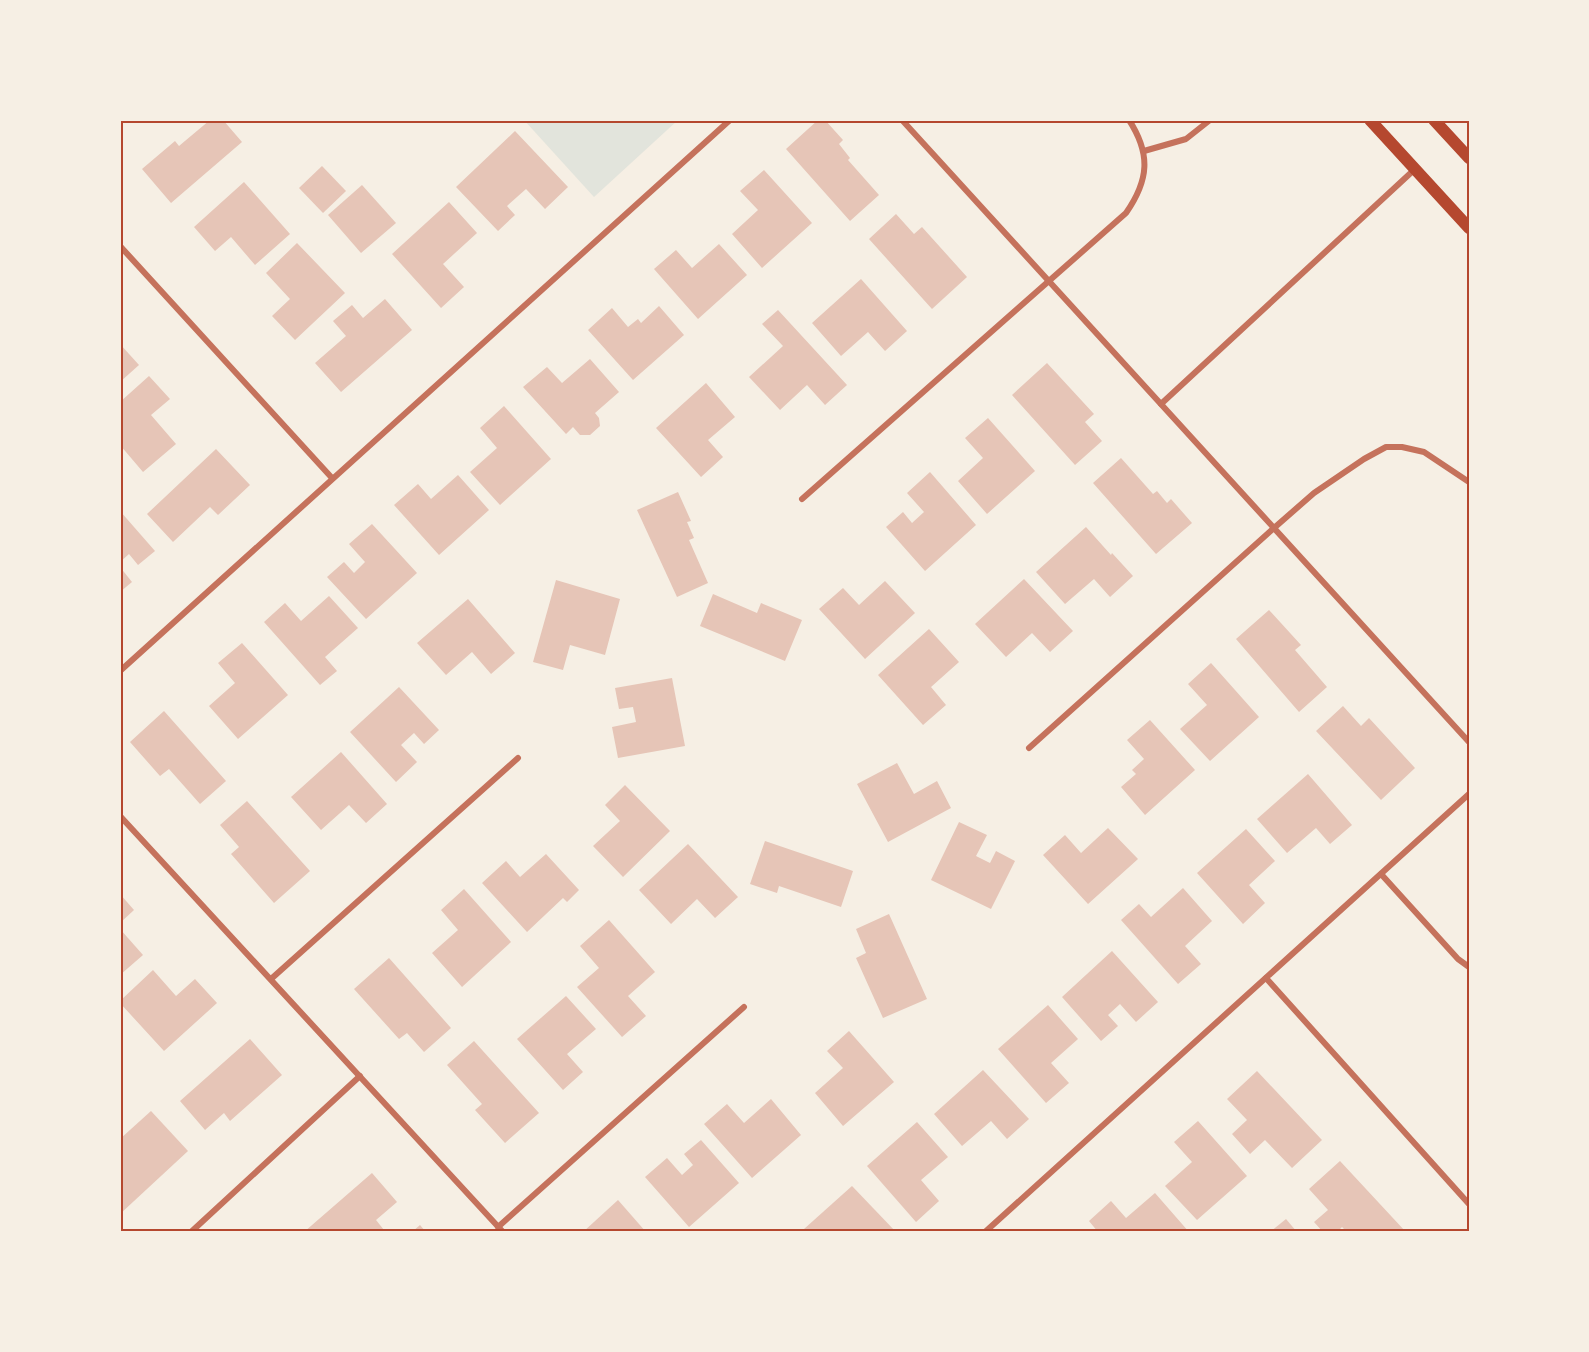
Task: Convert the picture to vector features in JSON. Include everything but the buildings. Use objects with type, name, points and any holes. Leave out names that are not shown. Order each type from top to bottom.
[{"type":"main road","points":[[1370,120],[1469,228]]},
{"type":"main road","points":[[1434,120],[1469,159]]},
{"type":"street","points":[[120,671],[730,120]]},
{"type":"street","points":[[902,120],[1469,742]]},
{"type":"street","points":[[802,499],[1126,213],[1139,195],[1145,176],[1144,151],[1138,134],[1129,120]]},
{"type":"street","points":[[1144,151],[1186,139],[1210,120]]},
{"type":"street","points":[[1161,404],[1415,169]]},
{"type":"street","points":[[120,246],[332,478]]},
{"type":"street","points":[[1029,748],[1314,493],[1364,459],[1386,447],[1402,447],[1424,452],[1469,482]]},
{"type":"street","points":[[271,979],[518,758]]},
{"type":"street","points":[[985,1232],[1469,794]]},
{"type":"street","points":[[120,816],[500,1229],[744,1007]]},
{"type":"street","points":[[1381,874],[1458,959],[1469,968]]},
{"type":"street","points":[[1266,978],[1469,1204]]},
{"type":"street","points":[[191,1232],[360,1077]]},
{"type":"shaded area","points":[[524,120],[678,120],[594,197]]}]
